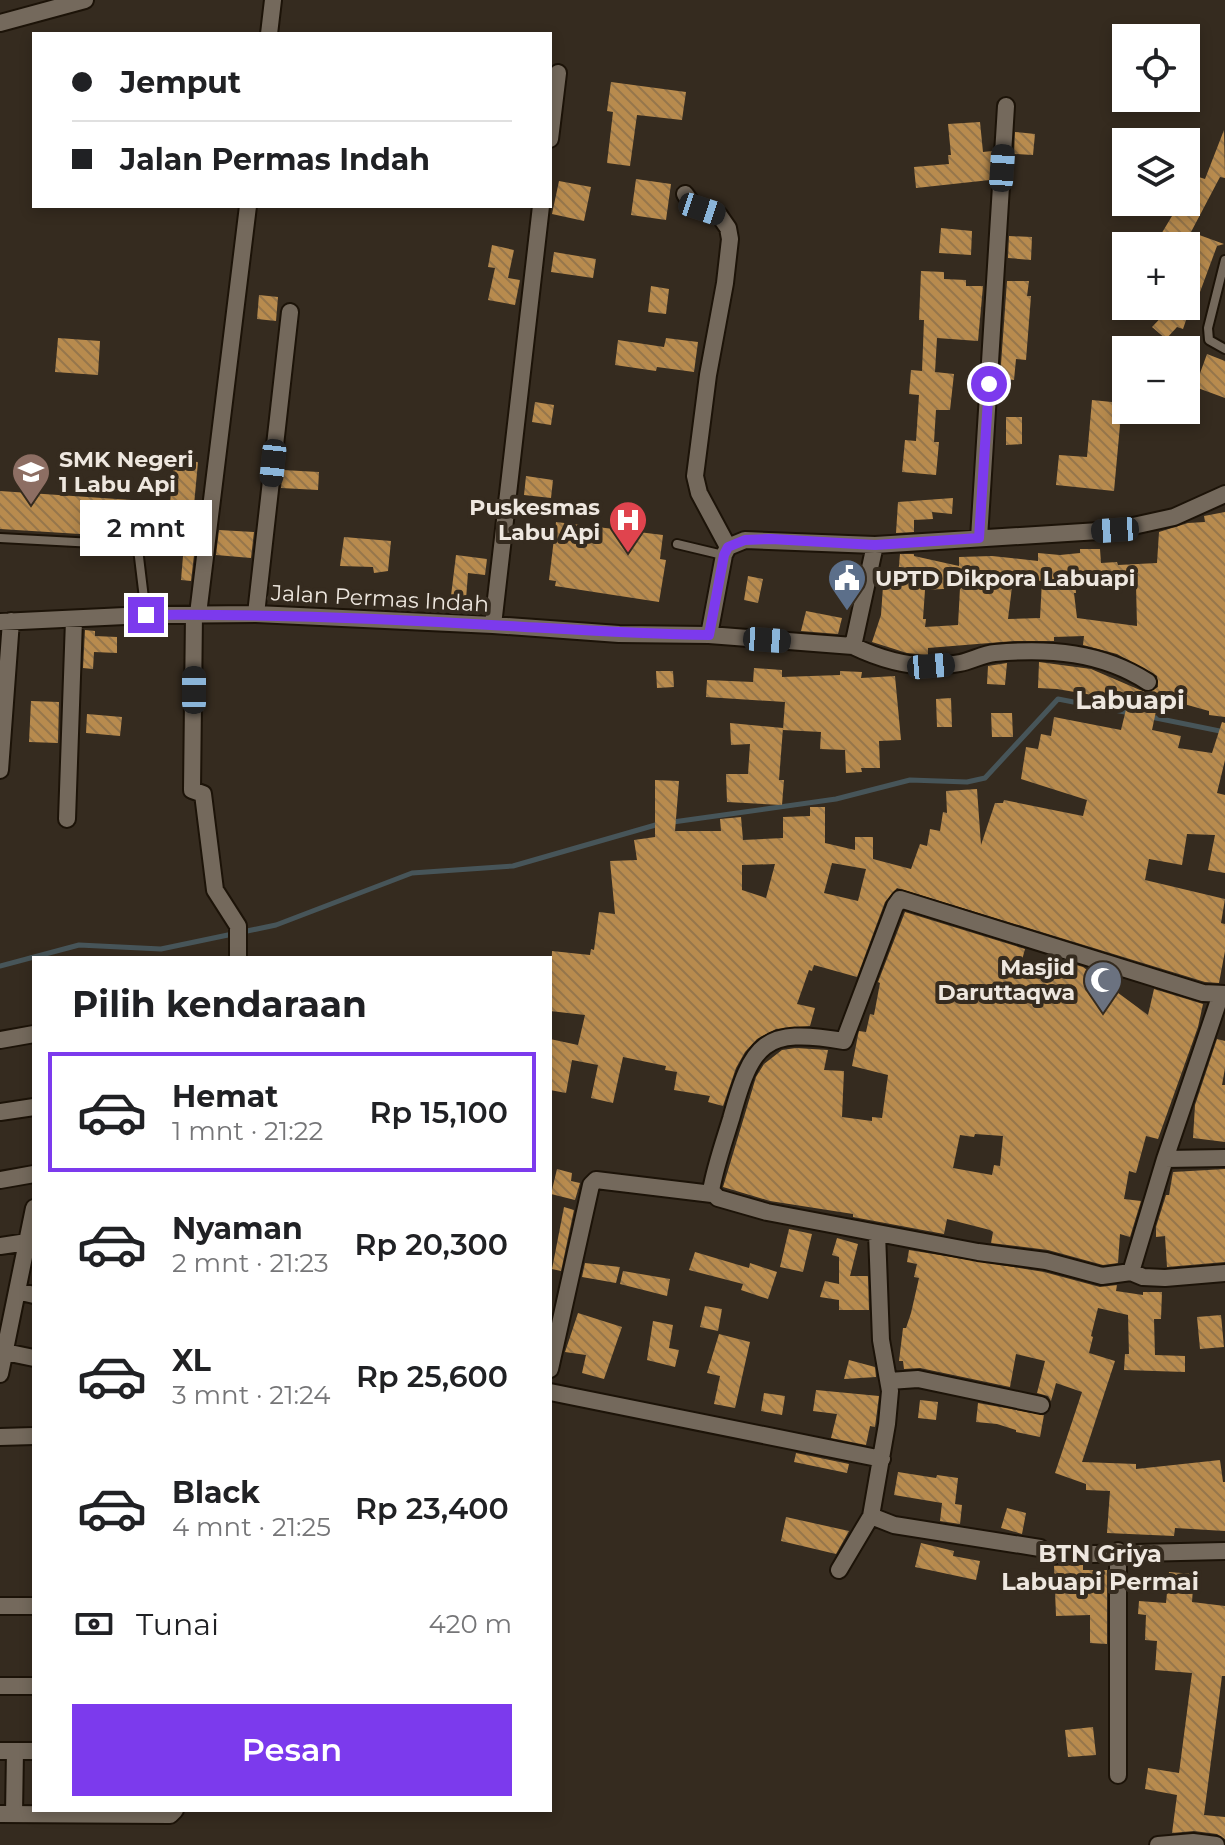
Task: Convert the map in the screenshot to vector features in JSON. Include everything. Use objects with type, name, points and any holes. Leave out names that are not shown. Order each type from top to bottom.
[{"type":"street","points":[[0,23],[85,0]]},
{"type":"street","points":[[269,32],[273,0]]},
{"type":"street","points":[[552,122],[558,73]]},
{"type":"street","points":[[979,538],[1006,106]]},
{"type":"street","points":[[685,194],[693,205],[719,215],[728,228],[730,239],[695,476],[699,493],[726,551],[709,635]]},
{"type":"street","points":[[238,956],[239,931],[215,890],[203,794],[192,790],[196,614],[248,208]]},
{"type":"street","points":[[493,625],[541,208]]},
{"type":"street","points":[[256,614],[290,312]]},
{"type":"street","points":[[726,551],[745,540],[875,545],[1135,527],[1193,510],[1225,494]]},
{"type":"street","points":[[853,646],[875,545]]},
{"type":"street","name":"Jalan Permas Indah","points":[[5,622],[146,615],[256,614],[619,634],[709,635],[853,646],[890,661],[931,666],[958,664],[992,653],[1070,652],[1108,663],[1148,682]]},
{"type":"street","points":[[67,819],[74,620]]},
{"type":"street","points":[[0,770],[5,622]]},
{"type":"street","points":[[712,1194],[711,1188],[745,1071],[763,1048],[789,1036],[809,1035],[844,1041],[900,899],[1203,993],[1223,994],[1165,1159],[1131,1272]]},
{"type":"street","points":[[0,1040],[32,1034]]},
{"type":"street","points":[[0,1112],[32,1107]]},
{"type":"street","points":[[1165,1159],[1225,1158]]},
{"type":"street","points":[[0,1180],[32,1174]]},
{"type":"street","points":[[552,1360],[591,1185],[596,1180],[712,1194],[767,1212],[978,1252],[1046,1261],[1102,1276],[1131,1272],[1143,1277],[1165,1278],[1225,1273]]},
{"type":"street","points":[[0,1374],[5,1352],[6,1313],[26,1293],[27,1242],[32,1218]]},
{"type":"street","points":[[839,1570],[871,1516],[890,1391],[879,1314],[877,1233]]},
{"type":"street","points":[[0,1246],[27,1242]]},
{"type":"street","points":[[5,1352],[32,1358]]},
{"type":"street","points":[[889,1381],[918,1379],[1041,1405]]},
{"type":"street","points":[[552,1392],[882,1459]]},
{"type":"street","points":[[0,1437],[32,1436]]},
{"type":"street","points":[[871,1516],[894,1525],[1040,1548],[1048,1555],[1118,1551],[1225,1551]]},
{"type":"street","points":[[1118,1551],[1118,1775]]},
{"type":"street","points":[[0,1606],[32,1606]]},
{"type":"street","points":[[0,1686],[32,1686]]},
{"type":"street","points":[[32,1751],[8,1751],[7,1814],[170,1815],[173,1812]]},
{"type":"street","points":[[1158,1845],[1193,1842],[1216,1845]]},
{"type":"lane","points":[[1225,260],[1208,328],[1209,340],[1225,349]]},
{"type":"lane","points":[[0,538],[132,545],[138,551],[146,615]]},
{"type":"lane","points":[[677,544],[726,551]]},
{"type":"building","points":[[611,82],[686,92],[682,120],[637,115],[630,166],[607,163],[613,112],[607,111]]},
{"type":"building","points":[[980,122],[983,152],[992,151],[990,180],[916,188],[914,167],[949,164],[948,124]]},
{"type":"building","points":[[1224,130],[1225,178],[1220,177],[1200,215],[1200,177],[1205,179]]},
{"type":"building","points":[[1015,132],[1035,134],[1033,155],[1014,154]]},
{"type":"building","points":[[636,179],[671,184],[666,220],[631,215]]},
{"type":"building","points":[[559,181],[591,187],[584,221],[552,214]]},
{"type":"building","points":[[1172,216],[1199,216],[1191,232],[1162,232]]},
{"type":"building","points":[[941,228],[972,231],[971,255],[939,253]]},
{"type":"building","points":[[1200,235],[1224,244],[1217,246],[1200,292]]},
{"type":"building","points":[[1009,236],[1032,237],[1031,260],[1008,258]]},
{"type":"building","points":[[492,245],[514,250],[508,278],[520,280],[515,305],[488,300],[495,268],[488,267]]},
{"type":"building","points":[[554,252],[596,259],[593,278],[551,272]]},
{"type":"building","points":[[921,271],[944,272],[944,279],[966,280],[966,286],[983,286],[978,341],[937,338],[935,372],[954,374],[950,410],[936,410],[934,442],[939,442],[936,475],[902,472],[905,440],[916,441],[919,395],[909,394],[911,370],[922,371],[924,320],[919,320]]},
{"type":"building","points":[[1007,281],[1029,281],[1027,296],[1031,296],[1026,360],[1016,359],[1014,380],[1000,378]]},
{"type":"building","points":[[651,286],[669,289],[666,314],[648,312]]},
{"type":"building","points":[[259,295],[278,297],[276,321],[257,319]]},
{"type":"building","points":[[1159,320],[1186,320],[1183,329],[1177,327],[1169,336],[1162,336],[1152,327]]},
{"type":"building","points":[[58,338],[100,341],[98,375],[55,372]]},
{"type":"building","points":[[666,338],[698,342],[694,372],[615,365],[618,340],[664,347]]},
{"type":"building","points":[[1207,354],[1225,361],[1225,398],[1200,389],[1200,373]]},
{"type":"building","points":[[1092,400],[1112,402],[1112,424],[1120,424],[1114,491],[1056,485],[1059,455],[1087,457]]},
{"type":"building","points":[[535,402],[554,405],[551,425],[532,422]]},
{"type":"building","points":[[1006,417],[1022,417],[1022,444],[1006,445]]},
{"type":"building","points":[[174,460],[198,462],[193,516],[169,514]]},
{"type":"building","points":[[283,470],[319,472],[318,490],[281,488]]},
{"type":"building","points":[[526,476],[553,480],[551,498],[524,495]]},
{"type":"building","points":[[0,491],[146,501],[144,538],[0,529]]},
{"type":"building","points":[[953,498],[952,514],[932,512],[933,519],[914,520],[914,532],[896,533],[898,502]]},
{"type":"building","points":[[1225,512],[1225,717],[1209,715],[1209,711],[1159,697],[1152,730],[1181,736],[1178,748],[1212,753],[1222,722],[1225,723],[1225,760],[1217,793],[1225,795],[1225,873],[1208,870],[1215,835],[1187,834],[1182,865],[1149,859],[1145,880],[1225,899],[1221,923],[1225,924],[1225,951],[1219,983],[1205,982],[897,888],[885,902],[857,977],[814,965],[812,971],[809,970],[797,1004],[815,1008],[810,1026],[776,1029],[757,1039],[736,1068],[723,1106],[708,1102],[710,1096],[674,1090],[677,1072],[665,1070],[666,1066],[623,1057],[613,1103],[591,1098],[598,1065],[572,1060],[566,1093],[552,1090],[552,1039],[578,1045],[585,1015],[552,1011],[552,951],[590,955],[591,949],[594,950],[599,912],[615,914],[610,861],[637,860],[634,840],[655,837],[655,780],[679,781],[675,831],[721,831],[720,819],[741,817],[743,840],[783,838],[783,817],[810,816],[810,807],[825,807],[825,843],[855,850],[855,837],[873,837],[873,859],[911,869],[920,844],[927,846],[930,829],[940,831],[943,812],[947,813],[946,791],[977,789],[981,845],[995,803],[1003,803],[1004,800],[1083,816],[1087,800],[1021,779],[1026,747],[1038,749],[1041,734],[1051,736],[1054,717],[1121,730],[1128,701],[1038,688],[1039,662],[1091,669],[1147,693],[1158,687],[1157,676],[1117,654],[1083,645],[1084,636],[1054,637],[1054,641],[928,648],[928,655],[907,653],[872,642],[881,615],[883,586],[897,587],[900,554],[914,554],[959,566],[959,557],[992,556],[1038,561],[1038,553],[1060,555],[1080,553],[1080,549],[1100,549],[1101,563],[1157,563],[1159,532],[1188,523],[1205,522],[1204,516]],"holes":[[[1013,579],[1042,581],[1040,618],[1008,619]],[[1123,579],[1124,586],[1136,585],[1137,626],[1077,618],[1075,580]],[[960,588],[958,625],[925,627],[925,590]],[[832,863],[866,869],[858,901],[824,893]],[[775,864],[766,898],[742,890],[742,865]]]},
{"type":"building","points":[[186,520],[198,521],[191,581],[181,580]]},
{"type":"building","points":[[556,522],[663,535],[660,559],[666,560],[659,602],[555,586],[556,581],[549,580]]},
{"type":"building","points":[[219,530],[254,532],[251,558],[216,555]]},
{"type":"building","points":[[344,537],[391,541],[388,571],[374,573],[373,567],[340,566]]},
{"type":"building","points":[[456,555],[487,559],[485,575],[468,573],[465,613],[449,612]]},
{"type":"building","points":[[748,576],[763,579],[758,603],[744,600]]},
{"type":"building","points":[[806,611],[842,618],[838,634],[801,631]]},
{"type":"building","points":[[85,630],[95,631],[95,636],[117,637],[117,653],[94,652],[93,669],[83,668]]},
{"type":"building","points":[[1007,663],[1005,685],[987,684],[988,666]]},
{"type":"building","points":[[754,668],[782,670],[782,677],[840,675],[840,671],[862,672],[861,678],[895,676],[901,740],[879,741],[880,768],[861,768],[862,772],[846,773],[845,750],[820,749],[821,732],[783,730],[785,702],[706,697],[707,680],[753,682]]},
{"type":"building","points":[[656,671],[673,671],[674,687],[657,688]]},
{"type":"building","points":[[951,698],[952,727],[937,727],[936,699]]},
{"type":"building","points":[[31,701],[59,702],[58,743],[29,742]]},
{"type":"building","points":[[991,713],[1012,713],[1013,737],[992,737]]},
{"type":"building","points":[[87,714],[122,717],[120,736],[86,733]]},
{"type":"building","points":[[730,723],[783,728],[779,780],[784,780],[782,805],[727,802],[726,774],[748,774],[750,744],[731,745]]},
{"type":"building","points":[[905,912],[1025,949],[1022,960],[1054,967],[1056,959],[1083,967],[1148,1015],[1154,989],[1203,1004],[1198,1027],[1158,1139],[1146,1136],[1136,1173],[1129,1171],[1124,1199],[1141,1201],[1130,1237],[1120,1234],[1118,1263],[1103,1265],[1048,1250],[991,1243],[993,1232],[990,1230],[947,1219],[944,1234],[853,1217],[853,1214],[770,1201],[723,1187],[756,1077],[764,1064],[782,1050],[828,1050],[824,1070],[844,1071],[842,1117],[872,1121],[872,1117],[882,1118],[888,1075],[852,1066],[859,1031],[866,1032],[870,1014],[874,1015],[878,982]],"holes":[[[960,1135],[1003,1136],[1000,1166],[994,1165],[992,1175],[953,1168]]]},
{"type":"building","points":[[1217,1039],[1225,1041],[1222,1085],[1225,1085],[1225,1142],[1193,1138],[1195,1105]]},
{"type":"building","points":[[557,1169],[572,1173],[571,1181],[580,1183],[575,1200],[552,1194]]},
{"type":"building","points":[[1225,1169],[1225,1262],[1167,1267],[1165,1236],[1156,1237],[1156,1227],[1166,1195],[1169,1195],[1173,1172]]},
{"type":"building","points":[[564,1207],[574,1210],[561,1271],[552,1269]]},
{"type":"building","points":[[789,1229],[812,1234],[803,1272],[780,1267]]},
{"type":"building","points":[[837,1238],[858,1244],[850,1276],[868,1276],[869,1310],[839,1310],[839,1300],[820,1297],[825,1281],[839,1284],[839,1257],[832,1255]]},
{"type":"building","points":[[909,1250],[1044,1272],[1100,1287],[1117,1285],[1116,1291],[1143,1295],[1143,1292],[1162,1292],[1161,1319],[1154,1319],[1155,1355],[1185,1356],[1185,1372],[1124,1370],[1125,1354],[1129,1354],[1128,1315],[1098,1308],[1089,1353],[1115,1361],[1082,1462],[1136,1464],[1136,1469],[1220,1460],[1225,1482],[1225,1531],[1175,1528],[1174,1536],[1107,1533],[1110,1491],[1086,1490],[1086,1484],[1055,1473],[1082,1392],[1056,1383],[1051,1401],[1048,1396],[1037,1393],[1045,1361],[1016,1354],[1010,1387],[920,1368],[904,1369],[903,1361],[899,1361],[903,1328],[906,1328],[911,1313],[919,1278],[914,1277],[917,1264],[907,1262]]},
{"type":"building","points":[[695,1252],[749,1268],[750,1263],[777,1272],[768,1299],[741,1290],[743,1284],[689,1270]]},
{"type":"building","points":[[585,1263],[620,1267],[616,1283],[582,1277]]},
{"type":"building","points":[[623,1271],[670,1279],[667,1296],[620,1284]]},
{"type":"building","points":[[705,1306],[722,1309],[718,1331],[700,1327]]},
{"type":"building","points":[[578,1313],[622,1327],[604,1379],[582,1373],[586,1355],[565,1352]]},
{"type":"building","points":[[1221,1315],[1224,1347],[1200,1349],[1197,1317]]},
{"type":"building","points":[[653,1321],[673,1325],[669,1348],[679,1350],[675,1367],[647,1360]]},
{"type":"building","points":[[719,1334],[750,1342],[735,1408],[714,1404],[720,1376],[707,1373]]},
{"type":"building","points":[[849,1360],[875,1367],[876,1377],[844,1379]]},
{"type":"building","points":[[816,1390],[879,1396],[875,1427],[870,1426],[866,1445],[831,1438],[837,1414],[813,1411]]},
{"type":"building","points":[[764,1393],[785,1396],[782,1415],[761,1411]]},
{"type":"building","points":[[920,1400],[938,1402],[936,1420],[918,1418]]},
{"type":"building","points":[[978,1403],[1044,1415],[1040,1437],[997,1424],[976,1422]]},
{"type":"building","points":[[796,1453],[849,1464],[847,1473],[794,1462]]},
{"type":"building","points":[[898,1472],[958,1478],[955,1504],[962,1505],[960,1524],[940,1521],[942,1503],[894,1495]]},
{"type":"building","points":[[1007,1508],[1026,1513],[1022,1534],[1001,1528]]},
{"type":"building","points":[[786,1517],[849,1531],[836,1554],[781,1541]]},
{"type":"building","points":[[921,1543],[954,1551],[953,1556],[980,1561],[976,1580],[915,1567]]},
{"type":"building","points":[[1083,1565],[1083,1570],[1107,1570],[1107,1644],[1090,1643],[1090,1615],[1056,1616],[1054,1566]]},
{"type":"building","points":[[1169,1572],[1194,1574],[1192,1602],[1225,1606],[1225,1676],[1222,1676],[1204,1815],[1225,1817],[1225,1839],[1217,1834],[1194,1831],[1172,1833],[1177,1795],[1145,1789],[1148,1768],[1179,1773],[1192,1673],[1155,1670],[1157,1641],[1145,1640],[1146,1615],[1138,1614],[1139,1601],[1166,1603]]},
{"type":"building","points":[[1093,1727],[1096,1755],[1068,1757],[1065,1730]]},
{"type":"waterway","points":[[673,822],[836,799],[910,780],[967,782],[985,778],[1058,699],[1130,713]]},
{"type":"waterway","points":[[1151,717],[1225,732]]},
{"type":"waterway","points":[[38,956],[79,945],[161,949],[276,925],[412,873],[513,866],[659,824]]},
{"type":"waterway","points":[[0,966],[32,957]]},
{"type":"place","name":"SMK Negeri 1 Labu Api","points":[[31,506]]},
{"type":"place","name":"Puskesmas Labu Api","points":[[628,554]]},
{"type":"place","name":"UPTD Dikpora Labuapi","points":[[847,612]]},
{"type":"place","name":"Masjid Daruttaqwa","points":[[1103,1014]]},
{"type":"district","name":"Labuapi","points":[[1130,700]]},
{"type":"district","name":"BTN Griya Labuapi Permai","points":[[1100,1568]]},
{"type":"route","points":[[146,615],[256,614],[619,634],[709,635],[724,555],[728,547],[735,543],[771,539],[875,545],[979,538],[989,384]]}]
